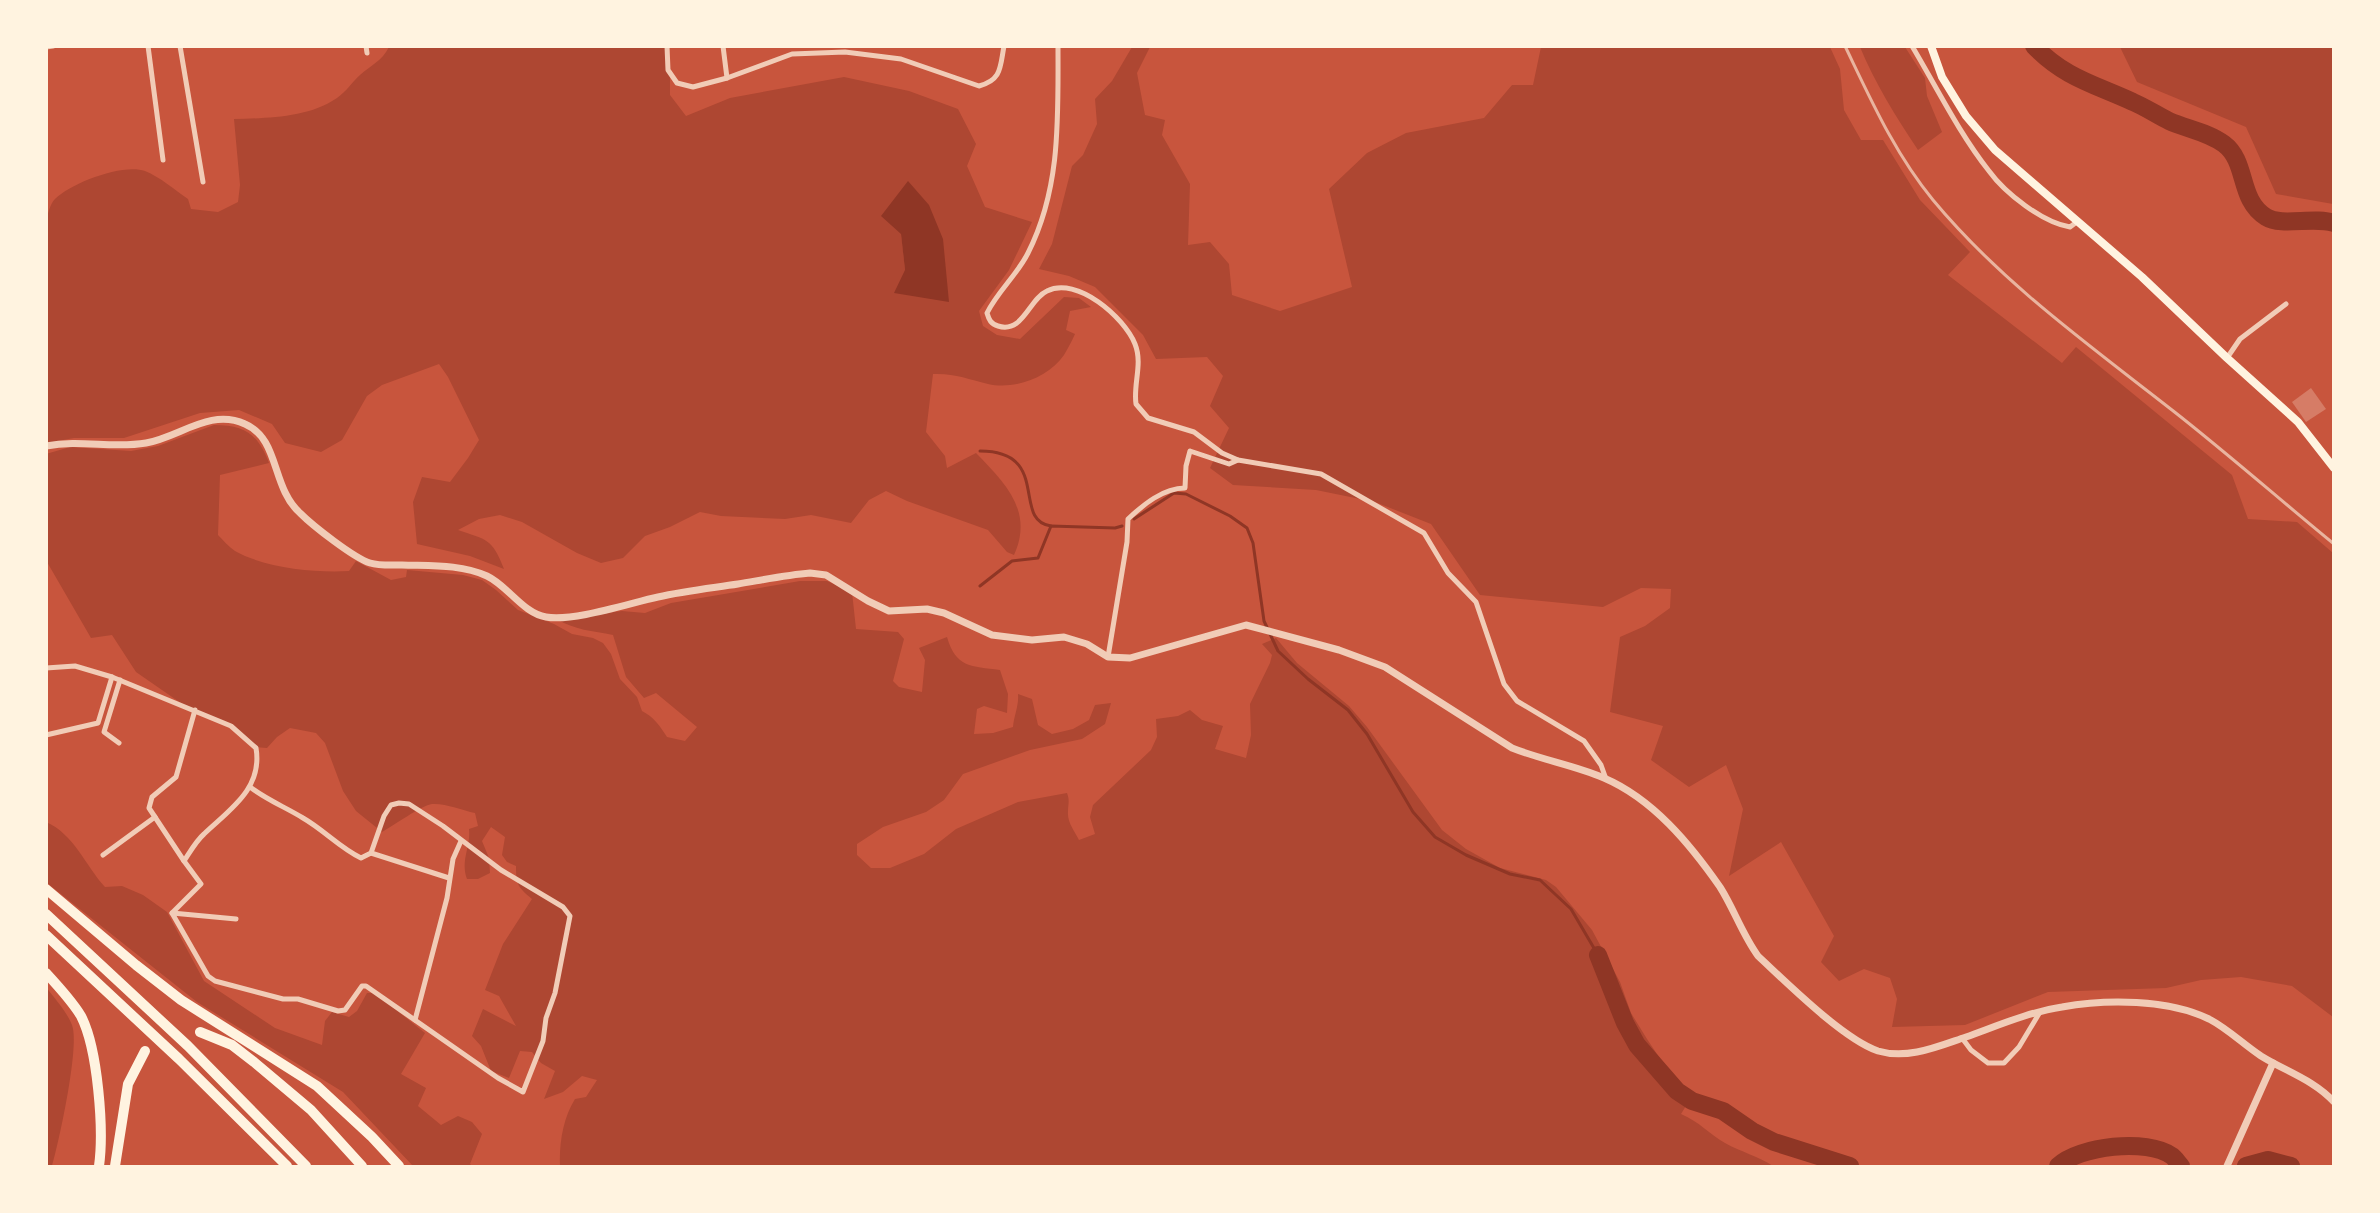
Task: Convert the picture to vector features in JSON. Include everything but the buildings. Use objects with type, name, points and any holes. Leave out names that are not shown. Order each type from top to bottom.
[{"type":"highway","points":[[46,889],[181,1000],[317,1086],[372,1137],[399,1167]]},
{"type":"highway","points":[[46,914],[188,1046],[306,1167]]},
{"type":"highway","points":[[46,935],[179,1059],[286,1167]]},
{"type":"highway","points":[[46,973],[80,1014],[89,1035],[102,1125],[99,1167]]},
{"type":"highway","points":[[200,1032],[232,1045],[254,1062],[311,1110],[362,1167]]},
{"type":"highway","points":[[115,1167],[128,1084],[145,1051]]},
{"type":"main road","points":[[1931,46],[1942,77],[1966,116],[1995,150],[2142,277],[2298,422],[2332,463]]},
{"type":"street","points":[[46,47],[53,46]]},
{"type":"street","points":[[148,46],[163,160]]},
{"type":"street","points":[[180,46],[202,182]]},
{"type":"street","points":[[667,46],[668,70],[677,83],[693,87],[727,78],[792,54],[846,49],[901,59],[979,86],[991,83],[998,74],[1004,46]]},
{"type":"street","points":[[723,46],[727,78]]},
{"type":"street","points":[[792,54],[793,46]]},
{"type":"street","points":[[1058,46],[1056,162],[1050,196],[1042,223],[1028,254],[1017,273],[991,305],[987,313],[989,320],[995,326],[1014,326],[1045,291],[1065,287],[1082,292],[1118,318],[1136,344],[1139,359],[1135,398],[1139,410],[1154,421],[1194,432],[1222,453],[1238,460],[1321,474],[1424,533],[1448,573],[1476,602],[1504,684],[1517,701],[1584,741],[1601,765],[1606,779]]},
{"type":"street","points":[[1911,46],[1989,172],[2017,198],[2054,223],[2070,227],[2078,221]]},
{"type":"street","points":[[2227,358],[2240,339],[2286,304]]},
{"type":"street","points":[[46,446],[68,442],[135,445],[166,437],[204,422],[219,418],[232,419],[255,429],[268,444],[279,482],[289,502],[301,515],[359,558],[371,563],[386,565],[447,566],[488,576],[538,614],[548,618],[602,611],[658,597],[810,573],[826,575],[868,601],[889,610],[927,609],[944,613],[992,635],[1013,639],[1064,637],[1087,644],[1108,657],[1130,658],[1246,625],[1271,631],[1366,659],[1385,667],[1512,748],[1606,779],[1638,797],[1680,837],[1720,888],[1747,941],[1758,956],[1852,1037],[1880,1051],[1911,1053],[2060,1007],[2090,1004],[2166,1005],[2210,1020],[2273,1063],[2317,1086],[2334,1102]]},
{"type":"street","points":[[1108,657],[1127,542],[1128,519],[1165,492],[1173,488],[1185,488],[1186,466],[1190,451],[1229,464],[1238,460]]},
{"type":"street","points":[[46,668],[75,666],[120,680],[231,726],[256,748],[256,764],[250,787],[232,810],[202,835],[184,861]]},
{"type":"street","points":[[46,735],[98,723],[112,677]]},
{"type":"street","points":[[119,743],[104,732],[120,680]]},
{"type":"street","points":[[172,913],[201,884],[149,808],[152,796],[176,777],[195,710]]},
{"type":"street","points":[[172,913],[204,970],[215,981],[341,1011],[345,1010],[362,986],[498,1078],[523,1092],[543,1041],[546,1017],[555,993],[570,916],[563,907],[501,870],[409,804],[391,805],[384,816],[370,853],[362,858],[352,854],[304,818],[267,799],[250,787]]},
{"type":"street","points":[[103,855],[155,817]]},
{"type":"street","points":[[414,1020],[447,898],[453,859],[461,841]]},
{"type":"street","points":[[370,853],[449,878]]},
{"type":"street","points":[[172,913],[236,919]]},
{"type":"street","points":[[1962,1038],[1971,1050],[1988,1063],[2004,1063],[2019,1047],[2040,1012]]},
{"type":"street","points":[[2227,1167],[2273,1063]]},
{"type":"shaded area","points":[[389,47],[667,47],[670,95],[686,116],[730,98],[844,77],[909,91],[958,109],[976,144],[967,166],[985,207],[1032,222],[1009,270],[979,311],[983,326],[997,335],[1020,339],[1064,297],[1079,298],[1091,307],[1070,311],[1066,330],[1075,334],[1064,355],[1040,376],[1019,384],[998,385],[954,375],[933,374],[926,432],[945,456],[947,468],[976,453],[1006,487],[1018,511],[1021,525],[1014,555],[1007,552],[988,530],[907,501],[886,491],[869,500],[851,523],[811,515],[785,519],[721,516],[700,512],[645,536],[623,558],[601,563],[577,553],[522,522],[500,515],[479,519],[458,530],[476,536],[492,546],[504,569],[470,556],[417,544],[413,502],[422,477],[450,482],[479,440],[448,377],[439,364],[382,385],[367,396],[342,440],[321,452],[285,443],[272,424],[239,410],[200,413],[124,438],[74,438],[47,443],[46,221],[50,206],[55,199],[73,187],[98,176],[135,169],[151,174],[188,199],[191,209],[218,212],[238,202],[240,185],[234,119],[287,116],[326,105],[340,96]],"holes":[[[901,233],[949,302],[905,270]]]},
{"type":"shaded area","points":[[1132,47],[1150,47],[1137,73],[1145,115],[1165,120],[1162,135],[1190,184],[1188,245],[1210,242],[1229,264],[1232,295],[1280,311],[1352,287],[1329,189],[1367,153],[1406,133],[1484,118],[1512,85],[1533,85],[1541,47],[1830,47],[1840,69],[1844,110],[1861,140],[1883,140],[1920,200],[1970,252],[1948,275],[2062,363],[2076,347],[2232,475],[2248,519],[2297,522],[2333,553],[2333,1017],[2292,986],[2241,977],[2201,980],[2166,988],[2048,992],[1965,1025],[1892,1027],[1897,999],[1890,978],[1864,969],[1839,981],[1821,962],[1834,936],[1781,842],[1729,876],[1743,809],[1726,765],[1689,787],[1651,760],[1663,726],[1610,712],[1620,637],[1645,626],[1670,608],[1671,589],[1641,588],[1603,607],[1480,595],[1431,524],[1375,502],[1316,490],[1233,485],[1210,468],[1229,428],[1210,406],[1223,376],[1207,357],[1156,359],[1143,335],[1095,287],[1069,276],[1039,269],[1052,244],[1072,166],[1083,155],[1097,124],[1095,99],[1112,81]]},
{"type":"shaded area","points":[[1860,47],[1905,47],[1925,78],[1927,96],[1942,132],[1918,150],[1886,100]]},
{"type":"shaded area","points":[[2120,47],[2333,47],[2333,204],[2276,194],[2246,127],[2137,82]]},
{"type":"shaded area","points":[[908,181],[929,205],[943,239],[949,302],[894,293],[905,270],[901,234],[881,216]]},
{"type":"shaded area","points":[[214,425],[234,427],[249,433],[260,445],[269,463],[220,475],[218,535],[235,551],[261,562],[306,570],[349,571],[356,561],[391,580],[406,577],[407,570],[463,575],[482,580],[518,610],[554,624],[572,634],[593,638],[603,643],[611,654],[620,679],[637,697],[642,711],[653,719],[667,737],[685,741],[697,727],[656,693],[644,698],[626,677],[613,635],[577,628],[557,619],[622,611],[645,613],[671,603],[800,581],[827,581],[852,592],[856,629],[898,632],[904,639],[893,681],[899,687],[922,692],[925,660],[919,648],[947,637],[955,655],[966,664],[1000,670],[1008,694],[1007,713],[984,706],[977,709],[974,734],[993,733],[1013,727],[1018,694],[1032,699],[1038,725],[1052,734],[1073,729],[1089,720],[1095,705],[1111,703],[1105,724],[1082,739],[1030,750],[963,774],[944,800],[926,812],[883,827],[857,844],[857,855],[871,868],[890,868],[924,854],[956,829],[1018,802],[1067,793],[1069,819],[1079,840],[1095,834],[1090,817],[1093,805],[1151,750],[1157,737],[1156,719],[1178,716],[1190,710],[1202,720],[1223,726],[1215,749],[1246,758],[1251,735],[1250,704],[1272,655],[1262,644],[1276,638],[1297,663],[1349,706],[1367,727],[1442,830],[1466,849],[1500,868],[1546,880],[1556,887],[1592,930],[1620,982],[1631,1013],[1663,1063],[1692,1096],[1681,1114],[1725,1143],[1773,1166],[560,1166],[560,1149],[567,1114],[575,1099],[586,1097],[597,1080],[582,1076],[563,1092],[544,1099],[555,1071],[541,1063],[532,1052],[520,1051],[509,1078],[491,1071],[481,1046],[472,1036],[483,1009],[516,1026],[499,996],[485,990],[503,944],[532,899],[519,885],[516,866],[507,862],[502,855],[505,837],[491,827],[482,841],[489,858],[490,873],[478,879],[467,879],[465,860],[469,829],[478,826],[475,813],[437,804],[427,805],[382,832],[356,811],[343,791],[325,743],[316,733],[290,728],[267,748],[254,747],[231,725],[188,708],[136,672],[112,635],[91,638],[47,562],[46,454],[70,447],[131,451],[158,446]]},
{"type":"shaded area","points":[[46,822],[56,827],[72,842],[105,887],[122,886],[143,895],[167,912],[204,981],[275,1028],[322,1045],[325,1021],[332,1012],[349,1017],[357,1011],[367,993],[375,993],[425,1033],[401,1074],[426,1088],[418,1106],[441,1125],[458,1116],[472,1122],[482,1134],[470,1164],[472,1166],[413,1166],[343,1092],[197,1002],[47,883]]},
{"type":"shaded area","points":[[46,987],[67,1015],[74,1036],[68,1094],[52,1166],[46,1166]]},
{"type":"waterway","points":[[2034,46],[2057,66],[2080,79],[2224,144],[2237,161],[2251,201],[2266,217],[2281,221],[2334,223]]},
{"type":"waterway","points":[[980,451],[1002,454],[1016,462],[1024,473],[1033,512],[1039,521],[1051,526]]},
{"type":"waterway","points":[[1134,519],[1174,493],[1186,494],[1230,516],[1247,528],[1253,543],[1264,621],[1278,651],[1308,679],[1348,710],[1367,734],[1413,812],[1435,837],[1466,855],[1510,874],[1540,880],[1571,909],[1598,955]]},
{"type":"waterway","points":[[980,586],[1012,561],[1038,558],[1051,526],[1115,528],[1122,526]]},
{"type":"waterway","points":[[1598,955],[1625,1023],[1637,1045],[1677,1091],[1692,1101],[1723,1111],[1752,1131],[1774,1142],[1850,1166]]},
{"type":"waterway","points":[[2058,1166],[2081,1153],[2130,1146],[2161,1150],[2172,1156],[2181,1166]]},
{"type":"waterway","points":[[2246,1166],[2268,1160],[2291,1166]]},
{"type":"railway","points":[[1845,46],[1884,126],[1907,164],[1933,200],[1959,230],[2017,285],[2078,337],[2192,426],[2334,544]]}]
